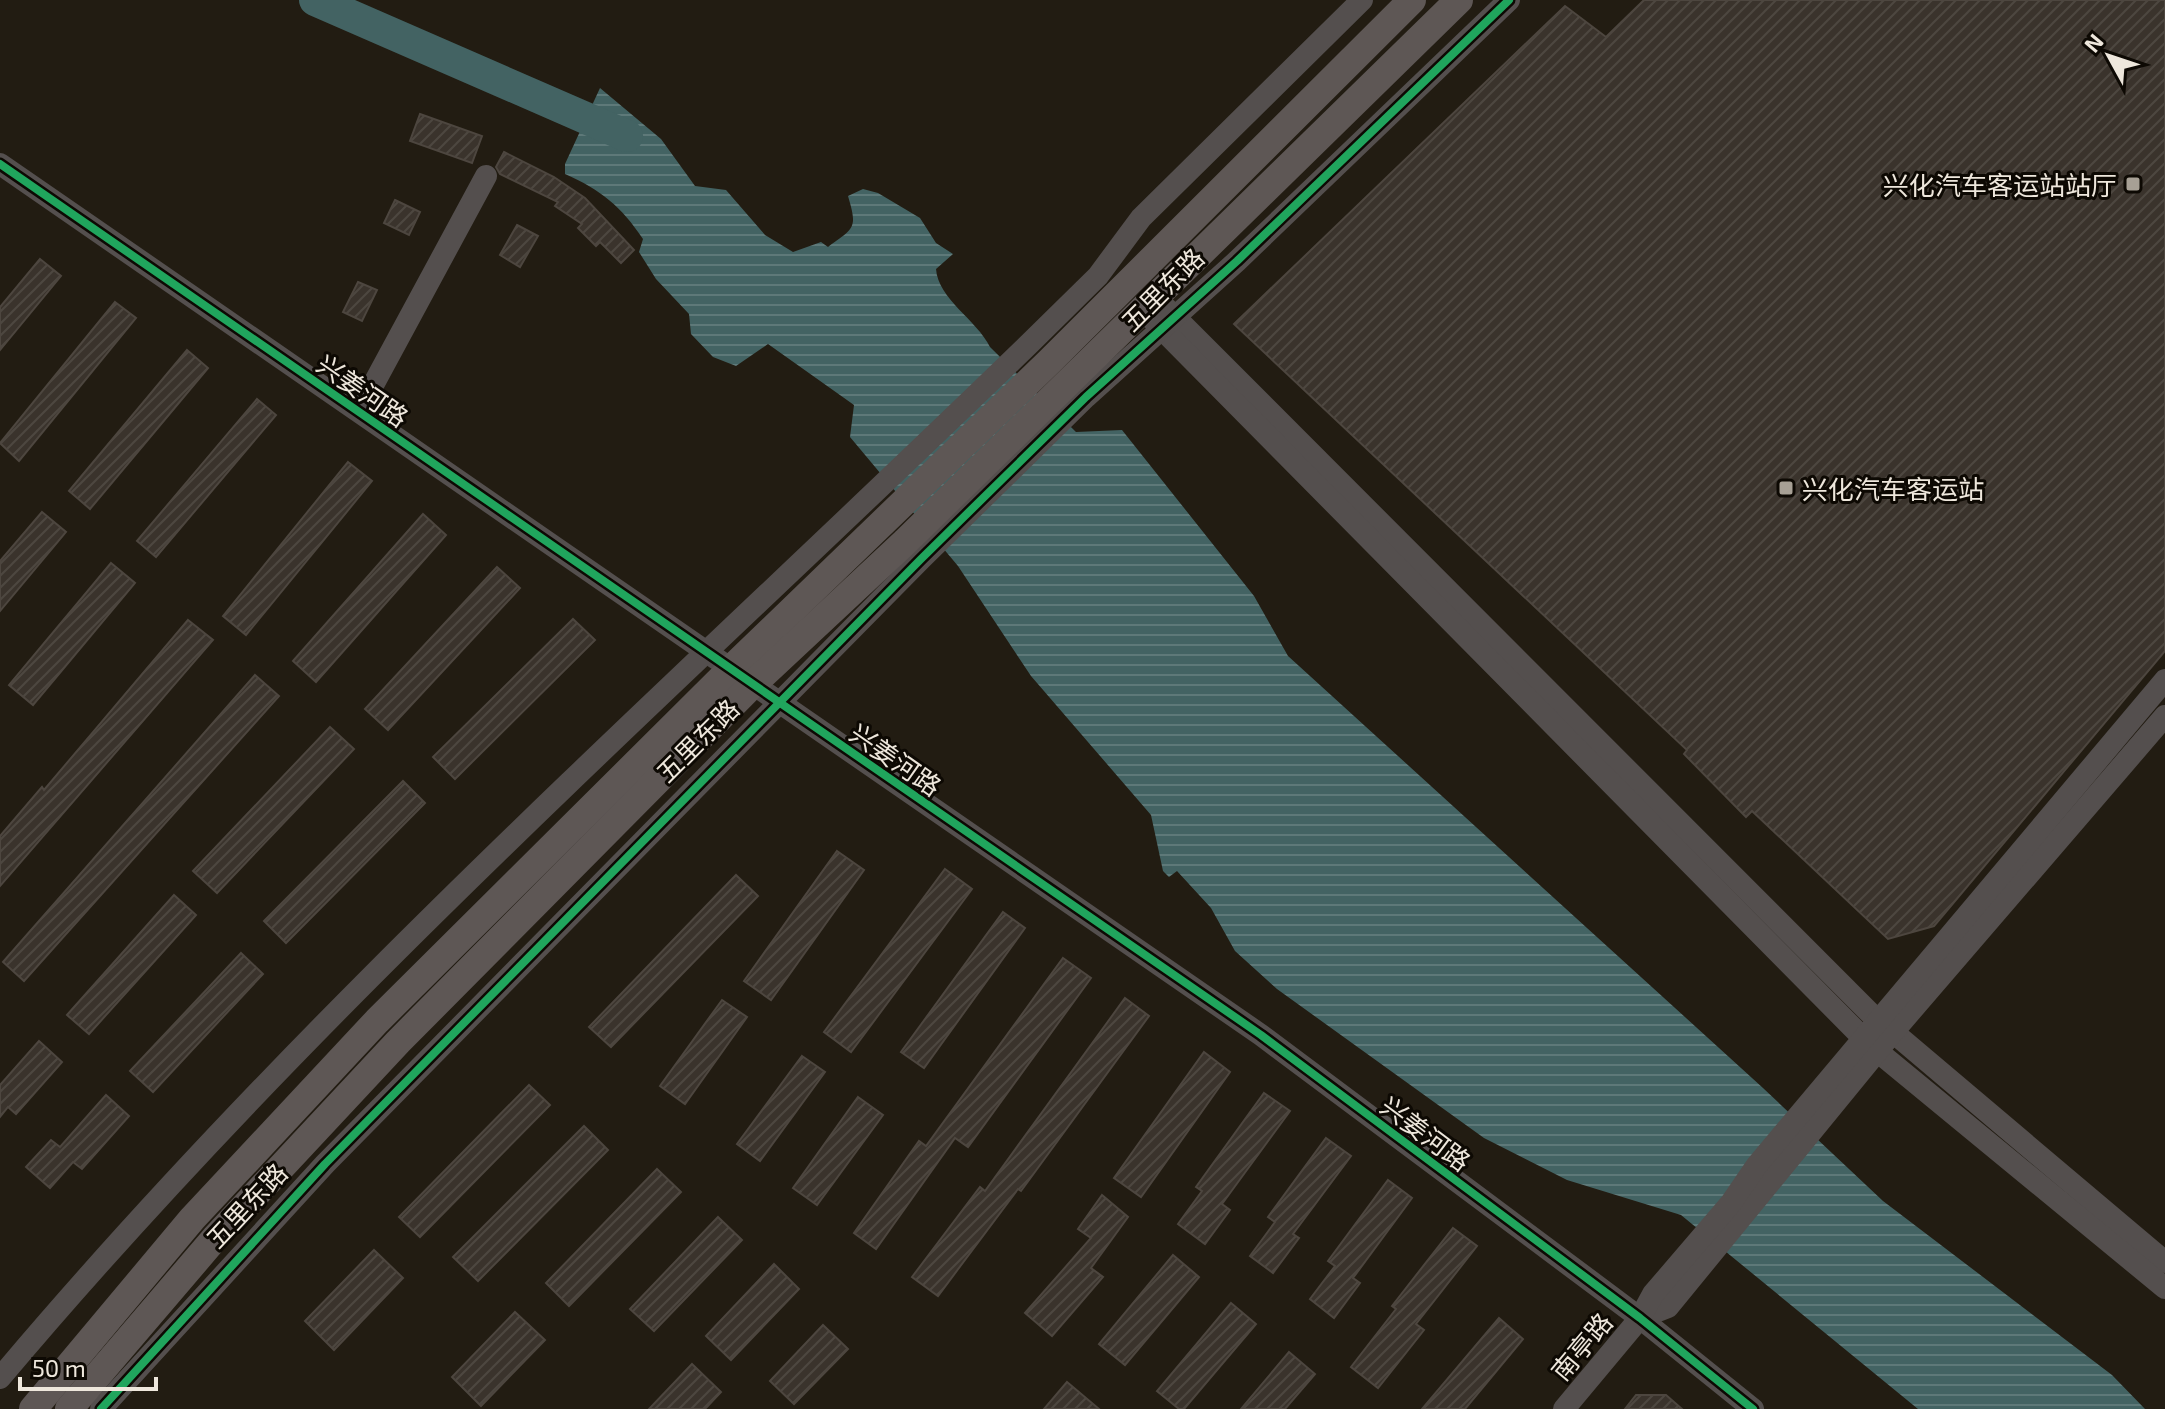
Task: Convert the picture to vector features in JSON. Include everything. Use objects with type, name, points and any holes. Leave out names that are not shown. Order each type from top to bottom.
[{"type":"main road","name":"五里东路","points":[[894,532],[1040,353],[1412,0]]},
{"type":"main road","name":"五里东路","points":[[33,1409],[192,1219],[377,1021],[894,532],[1078,390],[1158,313],[1459,0]]},
{"type":"main road","name":"五里东路","points":[[69,1409],[215,1238],[741,678]]},
{"type":"street","points":[[1040,353],[1141,218],[1362,0]]},
{"type":"street","points":[[1158,313],[1509,0]]},
{"type":"street","name":"兴姜河路","points":[[0,164],[1261,1035],[1640,1318],[1753,1409]]},
{"type":"street","points":[[359,411],[486,176]]},
{"type":"street","points":[[1158,313],[1885,1026],[2165,1262]]},
{"type":"street","points":[[1158,313],[1870,1045],[2165,1288]]},
{"type":"street","points":[[0,1378],[163,1195],[355,992],[526,823],[706,653],[894,532]]},
{"type":"street","points":[[101,1409],[325,1164],[778,703],[894,532]]},
{"type":"street","points":[[1640,1318],[1668,1307],[1701,1254],[1806,1121],[2165,680]]},
{"type":"street","points":[[1885,1026],[2165,716]]},
{"type":"street","name":"南亭路","points":[[1564,1409],[1640,1318]]},
{"type":"water","points":[[600,88],[661,139],[695,186],[726,190],[765,235],[793,252],[821,242],[828,247],[844,236],[853,222],[848,196],[863,189],[878,193],[920,218],[936,243],[953,254],[936,269],[943,290],[990,347],[1076,432],[1122,430],[1254,596],[1288,656],[1883,1201],[2112,1375],[2145,1409],[1918,1409],[1681,1215],[1567,1180],[1484,1138],[1277,989],[1235,951],[1211,908],[1177,871],[1169,877],[1163,871],[1151,815],[1031,676],[958,566],[850,437],[854,405],[768,344],[736,366],[713,357],[691,334],[689,314],[656,279],[639,252],[643,239],[627,217],[600,193],[565,174],[565,164]]},
{"type":"building","name":"兴化汽车客运站","points":[[1644,0],[2165,0],[2165,651],[1934,926],[1888,939],[1752,811],[1746,817],[1684,754],[1687,750],[1234,324],[1565,6],[1606,37]]},
{"type":"building","points":[[420,114],[482,136],[472,163],[410,141]]},
{"type":"building","points":[[504,152],[554,177],[585,198],[634,250],[621,263],[600,242],[596,246],[578,228],[582,224],[555,206],[558,202],[500,174],[496,167]]},
{"type":"building","points":[[395,200],[420,212],[409,235],[384,223]]},
{"type":"building","points":[[517,225],[538,236],[520,267],[500,255]]},
{"type":"building","points":[[40,259],[61,276],[0,350],[0,307]]},
{"type":"building","points":[[358,282],[377,290],[362,321],[343,312]]},
{"type":"building","points":[[115,302],[136,318],[19,461],[0,443]]},
{"type":"building","points":[[187,350],[208,368],[90,509],[69,491]]},
{"type":"building","points":[[257,399],[276,415],[156,557],[137,541]]},
{"type":"building","points":[[348,462],[372,481],[246,635],[223,616]]},
{"type":"building","points":[[42,512],[66,532],[0,611],[0,561]]},
{"type":"building","points":[[423,514],[446,535],[316,682],[293,661]]},
{"type":"building","points":[[111,563],[135,583],[33,705],[9,685]]},
{"type":"building","points":[[497,567],[520,588],[388,730],[365,709]]},
{"type":"building","points":[[573,619],[595,640],[455,779],[433,757]]},
{"type":"building","points":[[188,620],[213,640],[0,886],[0,836],[42,787],[44,790]]},
{"type":"building","points":[[255,675],[279,696],[24,981],[3,962]]},
{"type":"building","points":[[330,727],[354,749],[217,893],[193,871]]},
{"type":"building","points":[[403,781],[425,803],[286,943],[264,921]]},
{"type":"building","points":[[837,851],[864,870],[771,1000],[744,981]]},
{"type":"building","points":[[945,869],[972,889],[851,1052],[824,1032]]},
{"type":"building","points":[[736,875],[758,896],[611,1047],[589,1027]]},
{"type":"building","points":[[174,895],[196,915],[89,1034],[67,1015]]},
{"type":"building","points":[[1003,912],[1025,928],[924,1068],[901,1052]]},
{"type":"building","points":[[241,953],[263,974],[153,1092],[130,1071]]},
{"type":"building","points":[[1063,958],[1091,978],[968,1147],[955,1138],[876,1249],[854,1233],[919,1141],[926,1146]]},
{"type":"building","points":[[1125,998],[1149,1016],[1021,1191],[1018,1189],[938,1296],[912,1277],[980,1187],[985,1191]]},
{"type":"building","points":[[722,1000],[747,1017],[685,1104],[660,1086]]},
{"type":"building","points":[[39,1041],[62,1062],[16,1114],[8,1107],[0,1117],[0,1085]]},
{"type":"building","points":[[1204,1052],[1230,1072],[1141,1197],[1114,1178]]},
{"type":"building","points":[[802,1056],[825,1072],[760,1161],[737,1144]]},
{"type":"building","points":[[529,1085],[550,1105],[420,1237],[399,1217]]},
{"type":"building","points":[[1264,1093],[1290,1111],[1222,1204],[1230,1210],[1205,1244],[1178,1224],[1202,1191],[1196,1187]]},
{"type":"building","points":[[106,1095],[129,1116],[82,1169],[73,1162],[50,1188],[26,1167],[51,1140],[60,1147]]},
{"type":"building","points":[[858,1097],[883,1115],[817,1205],[793,1188]]},
{"type":"building","points":[[584,1126],[608,1150],[478,1281],[453,1257]]},
{"type":"building","points":[[1326,1138],[1351,1156],[1293,1234],[1299,1238],[1273,1273],[1250,1256],[1275,1222],[1268,1217]]},
{"type":"building","points":[[657,1169],[681,1192],[569,1306],[546,1283]]},
{"type":"building","points":[[1388,1180],[1412,1198],[1353,1278],[1360,1283],[1334,1318],[1310,1299],[1335,1266],[1328,1261]]},
{"type":"building","points":[[1102,1195],[1128,1217],[1091,1268],[1103,1277],[1052,1336],[1025,1313],[1091,1238],[1078,1229]]},
{"type":"building","points":[[718,1217],[742,1240],[654,1331],[630,1309]]},
{"type":"building","points":[[1453,1228],[1477,1246],[1416,1324],[1424,1330],[1378,1388],[1351,1367],[1396,1309],[1392,1306]]},
{"type":"building","points":[[374,1250],[403,1278],[334,1350],[305,1321]]},
{"type":"building","points":[[1173,1255],[1199,1277],[1125,1365],[1099,1344]]},
{"type":"building","points":[[774,1264],[799,1289],[731,1360],[706,1336]]},
{"type":"building","points":[[1231,1303],[1256,1324],[1184,1409],[1179,1409],[1157,1391]]},
{"type":"building","points":[[515,1312],[545,1340],[481,1406],[452,1377]]},
{"type":"building","points":[[1499,1318],[1523,1339],[1465,1409],[1422,1409]]},
{"type":"building","points":[[823,1325],[848,1349],[794,1404],[770,1381]]},
{"type":"building","points":[[1289,1352],[1315,1374],[1285,1409],[1241,1409]]},
{"type":"building","points":[[692,1364],[721,1392],[705,1409],[649,1409]]},
{"type":"building","points":[[1067,1382],[1099,1409],[1044,1409]]},
{"type":"building","points":[[1636,1395],[1666,1395],[1682,1409],[1625,1409]]},
{"type":"waterway","points":[[315,0],[627,136]]},
{"type":"cycle path","points":[[101,1409],[325,1164],[921,559],[1086,397],[1237,261],[1509,0]]},
{"type":"cycle path","points":[[0,164],[1261,1035],[1640,1318],[1753,1409]]},
{"type":"place","name":"兴化汽车客运站站厅","points":[[2133,184]]},
{"type":"place","name":"兴化汽车客运站","points":[[1786,488]]}]
